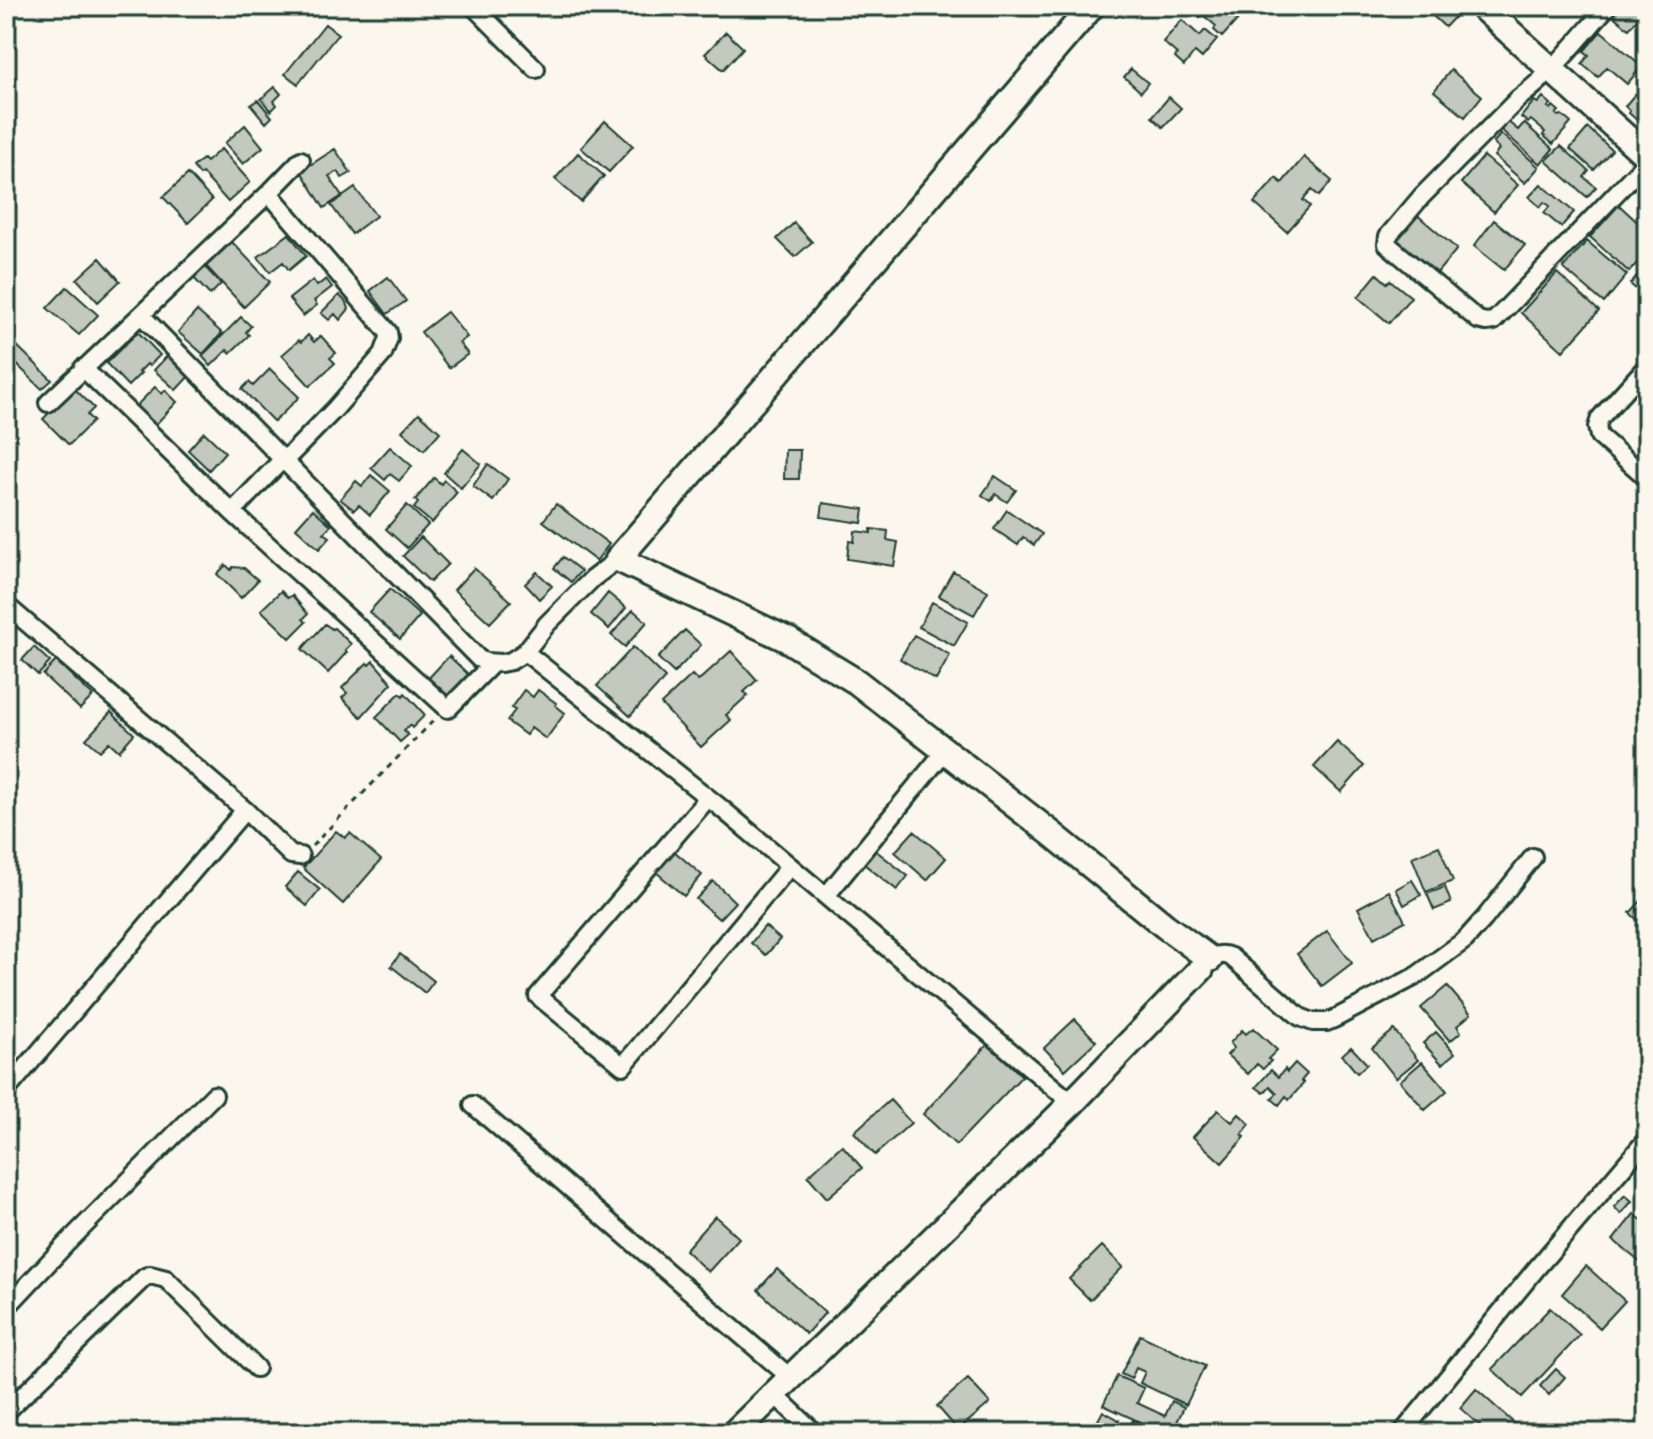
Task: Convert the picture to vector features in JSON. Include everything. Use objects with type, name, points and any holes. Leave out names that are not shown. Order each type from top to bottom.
[{"type":"street","points":[[473,6],[536,69]]},
{"type":"street","points":[[141,315],[479,659],[493,663],[511,661],[525,652],[547,624],[592,579],[618,559],[1092,6]]},
{"type":"street","points":[[1481,6],[1552,69],[1647,158],[1494,321],[1486,322],[1478,320],[1387,244],[1388,236],[1422,196],[1552,69],[1608,6]]},
{"type":"street","points":[[48,403],[301,160]]},
{"type":"street","points":[[232,512],[335,409],[383,354],[389,338],[388,332],[269,193]]},
{"type":"street","points":[[1647,366],[1600,418],[1597,427],[1599,436],[1647,478]]},
{"type":"street","points":[[83,368],[232,512],[448,709],[493,663]]},
{"type":"street","points":[[618,559],[788,640],[857,682],[1206,964]]},
{"type":"street","points":[[6,605],[245,810],[291,855],[300,856]]},
{"type":"street","points":[[525,652],[708,798],[1072,1103]]},
{"type":"street","points":[[826,896],[944,752]]},
{"type":"street","points":[[708,798],[538,996],[623,1066],[790,866]]},
{"type":"street","points":[[6,1091],[245,810]]},
{"type":"street","points":[[734,1433],[1072,1103],[1206,964],[1221,954],[1231,957],[1300,1017],[1313,1022],[1327,1022],[1416,976],[1465,940],[1533,857]]},
{"type":"street","points":[[6,1308],[214,1095]]},
{"type":"street","points":[[473,1105],[782,1386],[815,1433]]},
{"type":"street","points":[[1402,1433],[1536,1269],[1646,1142]]},
{"type":"street","points":[[6,1412],[150,1275],[166,1279],[256,1368]]},
{"type":"path","points":[[300,856],[448,709]]},
{"type":"building","points":[[1188,6],[1248,8],[1222,37],[1214,30],[1216,26]]},
{"type":"building","points":[[1422,6],[1459,6],[1462,9],[1445,27]]},
{"type":"building","points":[[1617,6],[1647,7],[1629,29],[1611,14]]},
{"type":"building","points":[[1182,20],[1200,36],[1205,30],[1217,40],[1202,58],[1195,52],[1184,66],[1175,58],[1177,54],[1163,42]]},
{"type":"building","points":[[325,24],[338,34],[298,84],[285,74]]},
{"type":"building","points":[[1601,31],[1642,66],[1627,84],[1607,67],[1598,77],[1582,64],[1589,55],[1584,51]]},
{"type":"building","points":[[726,32],[743,48],[723,70],[705,54]]},
{"type":"building","points":[[1131,69],[1148,83],[1141,92],[1124,77]]},
{"type":"building","points":[[1451,70],[1482,96],[1465,117],[1434,91]]},
{"type":"building","points":[[1647,83],[1647,123],[1643,119],[1640,123],[1625,106],[1635,94],[1642,100],[1646,96],[1640,91]]},
{"type":"building","points":[[275,87],[281,94],[274,101],[277,105],[271,111],[261,99]]},
{"type":"building","points":[[1169,97],[1181,108],[1163,127],[1152,117]]},
{"type":"building","points":[[1543,97],[1551,104],[1548,107],[1551,109],[1553,106],[1559,111],[1558,116],[1562,115],[1571,123],[1553,144],[1531,120],[1528,123],[1521,117],[1534,101],[1538,103]]},
{"type":"building","points":[[258,100],[272,117],[266,123],[251,105]]},
{"type":"building","points":[[605,121],[633,146],[609,172],[581,148]]},
{"type":"building","points":[[1507,121],[1518,130],[1524,123],[1553,149],[1540,164],[1500,129]]},
{"type":"building","points":[[245,125],[263,147],[243,164],[225,143]]},
{"type":"building","points":[[1588,128],[1612,150],[1594,170],[1570,149]]},
{"type":"building","points":[[1501,134],[1539,167],[1525,183],[1494,156],[1499,149],[1493,143]]},
{"type":"building","points":[[1561,146],[1589,171],[1584,177],[1596,187],[1587,197],[1546,161]]},
{"type":"building","points":[[221,149],[250,182],[228,202],[193,167],[203,159],[206,162]]},
{"type":"building","points":[[335,149],[351,173],[342,178],[338,171],[329,176],[342,196],[324,208],[301,171]]},
{"type":"building","points":[[578,153],[604,176],[581,202],[555,179]]},
{"type":"building","points":[[1484,156],[1518,185],[1494,212],[1461,183]]},
{"type":"building","points":[[1304,157],[1332,181],[1319,196],[1312,190],[1303,200],[1310,206],[1287,232],[1254,203],[1276,178],[1282,183]]},
{"type":"building","points":[[188,174],[212,200],[188,223],[163,197]]},
{"type":"building","points":[[1541,184],[1574,212],[1561,227],[1544,213],[1550,206],[1544,202],[1540,207],[1529,197]]},
{"type":"building","points":[[355,188],[376,216],[352,234],[331,205]]},
{"type":"building","points":[[1619,205],[1647,231],[1647,252],[1629,272],[1590,237]]},
{"type":"building","points":[[1416,214],[1457,249],[1436,274],[1395,239]]},
{"type":"building","points":[[1494,220],[1525,245],[1504,270],[1474,246]]},
{"type":"building","points":[[794,223],[812,242],[795,257],[777,239]]},
{"type":"building","points":[[289,234],[306,256],[289,270],[283,262],[270,272],[258,257]]},
{"type":"building","points":[[1587,241],[1627,275],[1604,303],[1563,268]]},
{"type":"building","points":[[232,242],[270,282],[244,307],[206,266]]},
{"type":"building","points":[[100,258],[120,281],[98,302],[77,279]]},
{"type":"building","points":[[201,263],[221,284],[210,295],[190,274]]},
{"type":"building","points":[[1647,264],[1647,299],[1630,284]]},
{"type":"building","points":[[1557,273],[1599,311],[1563,351],[1521,313]]},
{"type":"building","points":[[1377,274],[1411,297],[1389,323],[1358,297]]},
{"type":"building","points":[[388,277],[406,301],[387,314],[370,291]]},
{"type":"building","points":[[326,279],[332,287],[314,301],[317,305],[303,316],[289,299],[313,280],[317,286]]},
{"type":"building","points":[[67,287],[98,315],[79,335],[47,308]]},
{"type":"building","points":[[339,295],[349,309],[340,320],[335,314],[329,320],[321,313]]},
{"type":"building","points":[[197,311],[222,333],[203,354],[178,332]]},
{"type":"building","points":[[447,312],[467,337],[459,343],[468,354],[449,368],[421,332]]},
{"type":"building","points":[[241,317],[251,326],[246,332],[249,335],[211,366],[202,356]]},
{"type":"building","points":[[138,332],[160,355],[149,366],[147,364],[128,386],[106,363]]},
{"type":"building","points":[[6,335],[52,380],[42,389],[9,357],[6,360]]},
{"type":"building","points":[[308,335],[314,342],[321,336],[336,353],[330,358],[335,363],[310,386],[282,355]]},
{"type":"building","points":[[170,353],[191,374],[176,390],[154,370]]},
{"type":"building","points":[[270,369],[299,397],[274,422],[242,389],[249,382],[253,386]]},
{"type":"building","points":[[155,387],[162,394],[165,390],[177,402],[155,425],[136,406]]},
{"type":"building","points":[[74,388],[94,408],[87,415],[93,421],[69,445],[43,419]]},
{"type":"building","points":[[419,413],[440,432],[424,450],[402,431]]},
{"type":"building","points":[[204,432],[225,452],[209,470],[188,450]]},
{"type":"building","points":[[390,447],[412,466],[399,481],[390,474],[385,480],[371,468]]},
{"type":"building","points":[[463,449],[481,464],[461,488],[444,473]]},
{"type":"building","points":[[785,450],[800,450],[799,479],[784,479]]},
{"type":"building","points":[[488,464],[508,479],[493,501],[473,486]]},
{"type":"building","points":[[371,475],[390,491],[370,515],[359,505],[354,510],[340,499],[356,481],[362,486]]},
{"type":"building","points":[[995,476],[1016,490],[1007,502],[995,494],[991,501],[982,495]]},
{"type":"building","points":[[434,478],[441,484],[444,480],[457,492],[432,523],[414,508],[418,503],[415,500]]},
{"type":"building","points":[[823,503],[864,509],[862,523],[821,517]]},
{"type":"building","points":[[556,504],[609,544],[596,561],[543,521]]},
{"type":"building","points":[[407,505],[428,525],[407,548],[386,529]]},
{"type":"building","points":[[313,509],[331,525],[324,533],[330,537],[319,549],[296,528]]},
{"type":"building","points":[[1007,510],[1042,534],[1034,545],[1023,537],[1018,545],[994,529]]},
{"type":"building","points":[[871,529],[888,531],[887,540],[898,542],[894,566],[847,559],[849,541],[854,542],[855,531],[871,533]]},
{"type":"building","points":[[421,537],[448,564],[430,582],[403,556]]},
{"type":"building","points":[[563,557],[581,571],[571,582],[554,568]]},
{"type":"building","points":[[226,565],[231,570],[233,567],[244,568],[258,580],[241,598],[217,574]]},
{"type":"building","points":[[474,568],[511,601],[490,623],[454,590]]},
{"type":"building","points":[[953,571],[988,591],[974,615],[939,596]]},
{"type":"building","points":[[537,572],[552,586],[539,599],[525,584]]},
{"type":"building","points":[[390,589],[420,616],[400,639],[369,612]]},
{"type":"building","points":[[281,591],[288,598],[292,595],[308,614],[303,619],[306,622],[290,638],[261,610]]},
{"type":"building","points":[[608,593],[626,608],[609,629],[591,614]]},
{"type":"building","points":[[932,602],[968,622],[954,646],[919,627]]},
{"type":"building","points":[[633,610],[647,622],[625,647],[611,635]]},
{"type":"building","points":[[325,624],[351,644],[328,673],[302,649]]},
{"type":"building","points":[[685,630],[701,645],[674,673],[658,658]]},
{"type":"building","points":[[914,635],[950,655],[936,680],[900,659]]},
{"type":"building","points":[[34,647],[50,662],[38,675],[22,660]]},
{"type":"building","points":[[633,647],[665,678],[630,716],[597,686]]},
{"type":"building","points":[[731,651],[757,680],[744,692],[748,695],[726,715],[731,720],[701,747],[661,704],[692,675],[698,681]]},
{"type":"building","points":[[449,656],[470,676],[445,702],[425,682]]},
{"type":"building","points":[[56,661],[93,696],[80,709],[43,675]]},
{"type":"building","points":[[373,661],[392,683],[361,717],[342,698],[347,693],[342,688],[367,663],[369,665]]},
{"type":"building","points":[[524,690],[533,697],[538,690],[565,713],[546,739],[531,728],[526,735],[507,721],[515,710],[511,708]]},
{"type":"building","points":[[400,693],[403,696],[405,693],[425,715],[412,728],[410,725],[404,731],[408,735],[400,742],[376,717]]},
{"type":"building","points":[[111,712],[134,734],[119,751],[109,742],[100,751],[86,739]]},
{"type":"building","points":[[1337,742],[1364,766],[1341,792],[1314,767]]},
{"type":"building","points":[[336,831],[345,838],[350,833],[381,860],[343,904],[303,868]]},
{"type":"building","points":[[914,831],[946,858],[927,880],[895,852]]},
{"type":"building","points":[[1439,846],[1453,881],[1426,892],[1412,857]]},
{"type":"building","points":[[875,850],[908,876],[897,890],[864,864]]},
{"type":"building","points":[[674,851],[702,875],[684,896],[656,872]]},
{"type":"building","points":[[298,872],[320,890],[307,906],[285,887]]},
{"type":"building","points":[[1412,880],[1421,895],[1404,905],[1396,889]]},
{"type":"building","points":[[713,881],[735,902],[719,919],[696,899]]},
{"type":"building","points":[[1445,887],[1451,903],[1434,910],[1427,894]]},
{"type":"building","points":[[1389,891],[1405,921],[1374,938],[1358,908]]},
{"type":"building","points":[[1647,894],[1647,929],[1630,913]]},
{"type":"building","points":[[765,926],[780,939],[766,955],[751,943]]},
{"type":"building","points":[[1327,931],[1352,963],[1322,986],[1297,954]]},
{"type":"building","points":[[400,954],[434,981],[425,993],[391,966]]},
{"type":"building","points":[[1447,986],[1471,1014],[1457,1026],[1461,1032],[1450,1041],[1421,1008]]},
{"type":"building","points":[[1075,1019],[1096,1041],[1065,1070],[1044,1048]]},
{"type":"building","points":[[1253,1028],[1277,1050],[1263,1069],[1257,1064],[1248,1074],[1227,1055],[1234,1048],[1230,1043],[1242,1030],[1246,1034]]},
{"type":"building","points":[[1394,1030],[1418,1060],[1396,1078],[1372,1048]]},
{"type":"building","points":[[1436,1032],[1455,1053],[1442,1064],[1423,1043]]},
{"type":"building","points":[[988,1044],[1022,1076],[956,1145],[923,1114]]},
{"type":"building","points":[[1351,1047],[1367,1064],[1357,1073],[1342,1055]]},
{"type":"building","points":[[1422,1062],[1447,1091],[1425,1110],[1400,1081]]},
{"type":"building","points":[[1295,1063],[1307,1074],[1301,1081],[1304,1083],[1289,1100],[1286,1096],[1279,1105],[1272,1099],[1277,1093],[1270,1086],[1264,1093],[1256,1087],[1271,1070],[1278,1077]]},
{"type":"building","points":[[890,1100],[911,1123],[875,1155],[854,1132]]},
{"type":"building","points":[[1218,1110],[1232,1122],[1239,1114],[1250,1124],[1242,1134],[1245,1137],[1222,1163],[1193,1137]]},
{"type":"building","points":[[842,1145],[862,1168],[827,1198],[808,1176]]},
{"type":"building","points":[[1625,1195],[1632,1201],[1621,1214],[1614,1207]]},
{"type":"building","points":[[1634,1214],[1647,1224],[1647,1268],[1613,1240]]},
{"type":"building","points":[[715,1216],[739,1238],[708,1272],[685,1250]]},
{"type":"building","points":[[1102,1246],[1123,1267],[1090,1300],[1069,1279]]},
{"type":"building","points":[[1586,1266],[1625,1301],[1600,1328],[1562,1294]]},
{"type":"building","points":[[777,1269],[825,1313],[806,1334],[758,1290]]},
{"type":"building","points":[[1550,1308],[1580,1335],[1522,1397],[1492,1369]]},
{"type":"building","points":[[1140,1335],[1205,1366],[1186,1405],[1140,1383],[1145,1372],[1136,1368],[1131,1379],[1121,1374]]},
{"type":"building","points":[[1556,1369],[1565,1377],[1549,1395],[1540,1386]]},
{"type":"building","points":[[1117,1376],[1144,1388],[1137,1403],[1165,1416],[1172,1401],[1184,1407],[1172,1433],[1164,1433],[1103,1405]]},
{"type":"building","points":[[968,1379],[990,1403],[958,1430],[937,1406]]},
{"type":"building","points":[[1476,1389],[1515,1424],[1507,1433],[1488,1433],[1460,1408]]},
{"type":"building","points":[[1103,1411],[1119,1420],[1112,1433],[1091,1433]]},
{"type":"building","points":[[1133,1420],[1153,1430],[1152,1433],[1126,1433]]}]
